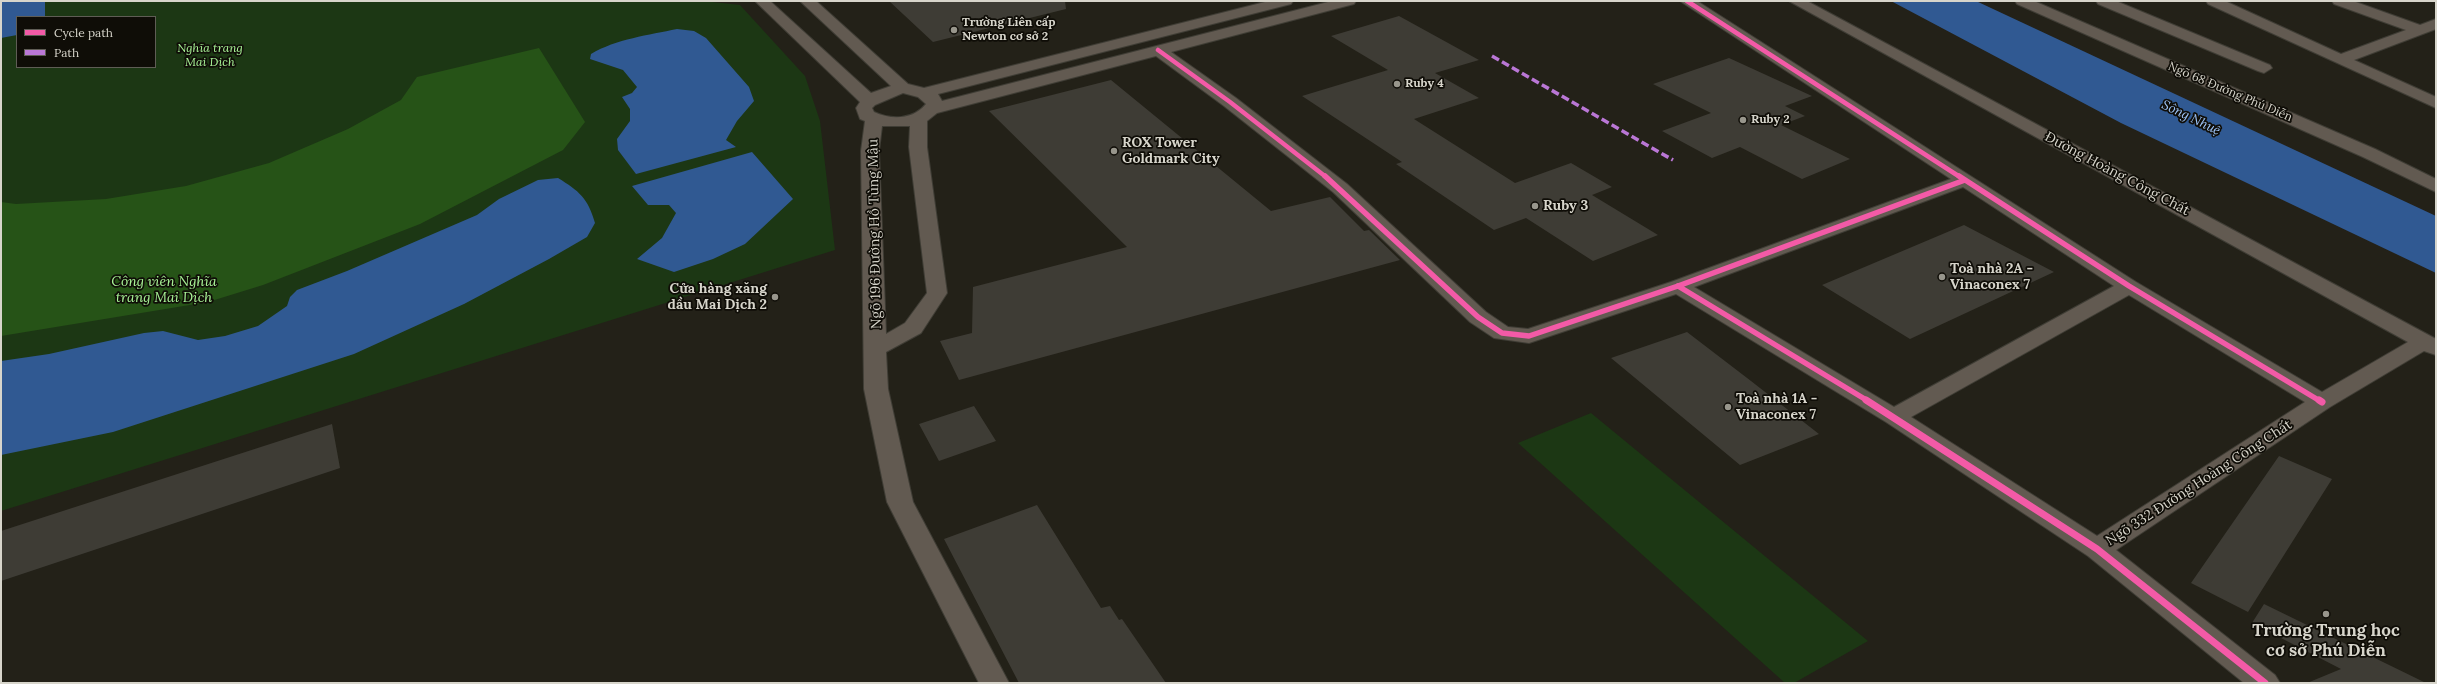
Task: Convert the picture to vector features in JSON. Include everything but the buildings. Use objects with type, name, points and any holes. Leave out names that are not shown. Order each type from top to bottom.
[{"type":"street","points":[[762,1],[869,101]]},
{"type":"street","points":[[808,1],[902,88],[924,93],[932,98],[935,105],[926,113]]},
{"type":"street","points":[[924,93],[1286,1]]},
{"type":"street","points":[[902,88],[869,101],[864,108],[866,115],[874,120],[893,122],[1158,50],[1349,1]]},
{"type":"street","points":[[1687,1],[2129,286],[2322,402]]},
{"type":"street","name":"Đường Hoàng Công Chất","points":[[1796,1],[2170,202],[2430,345]]},
{"type":"street","name":"Ngõ 68 Đường Phú Diễn","points":[[2022,1],[2369,153],[2436,186]]},
{"type":"street","points":[[2103,1],[2264,68]]},
{"type":"street","points":[[2213,1],[2436,103]]},
{"type":"street","points":[[2339,1],[2422,30]]},
{"type":"street","points":[[2341,59],[2436,24]]},
{"type":"street","points":[[1158,50],[1230,102],[1340,188],[1478,317],[1502,333],[1529,336],[1678,286],[1965,180]]},
{"type":"street","name":"Ngõ 196 Đường Hồ Tùng Mậu","points":[[877,348],[913,328],[937,293],[918,147],[926,113]]},
{"type":"street","name":"Ngõ 196 Đường Hồ Tùng Mậu","points":[[874,120],[870,151],[877,348],[876,389],[900,502],[994,683]]},
{"type":"street","points":[[1678,286],[1894,417],[2097,550]]},
{"type":"street","points":[[1894,417],[2129,286]]},
{"type":"street","name":"Ngõ 332 Đường Hoàng Công Chất","points":[[2265,683],[2097,550],[2322,402],[2430,345]]},
{"type":"green space","name":"Công viên Nghĩa trang Mai Dịch","points":[[1,1],[703,1],[740,5],[805,76],[820,121],[835,250],[1,511]]},
{"type":"green space","points":[[539,48],[585,122],[563,150],[420,224],[263,285],[208,302],[1,336],[1,202],[16,204],[106,199],[186,186],[269,163],[348,129],[401,100],[417,77]]},
{"type":"green space","points":[[1591,413],[1868,641],[1794,683],[1785,683],[1518,443]]},
{"type":"water","points":[[1,1],[45,1],[45,16],[16,16],[16,35],[1,38]]},
{"type":"water","name":"Sông Nhuệ","points":[[1891,1],[1976,1],[2436,216],[2436,273],[2121,123]]},
{"type":"water","points":[[677,29],[694,31],[706,38],[749,87],[754,101],[737,121],[726,140],[736,147],[636,174],[618,150],[617,139],[630,121],[630,109],[622,97],[632,93],[637,87],[623,70],[590,59],[591,54],[622,41]]},
{"type":"water","points":[[752,152],[793,199],[745,244],[713,259],[674,272],[637,259],[662,238],[676,213],[669,205],[648,205],[632,186]]},
{"type":"water","points":[[558,178],[577,191],[589,207],[595,223],[587,237],[464,304],[354,354],[113,432],[1,455],[1,361],[49,354],[144,333],[163,331],[198,340],[225,336],[258,326],[287,306],[290,297],[297,290],[347,271],[477,215],[499,199],[538,180]]},
{"type":"marked path","points":[[1492,56],[1673,160]]},
{"type":"cycle path","points":[[1687,1],[2129,286],[2322,402]]},
{"type":"cycle path","points":[[1158,50],[1230,102],[1340,188],[1478,317],[1502,333],[1529,336],[1678,286],[1965,180]]},
{"type":"cycle path","points":[[1678,286],[1894,417],[2097,549],[2265,683]]},
{"type":"place","name":"Trường Liên cấp Newton cơ sở 2","points":[[954,30]]},
{"type":"place","name":"Ruby 4","points":[[1397,84]]},
{"type":"place","name":"Ruby 2","points":[[1743,120]]},
{"type":"place","name":"ROX Tower Goldmark City","points":[[1114,151]]},
{"type":"place","name":"Ruby 3","points":[[1535,206]]},
{"type":"place","name":"Toà nhà 2A - Vinaconex 7","points":[[1942,277]]},
{"type":"place","name":"Cửa hàng xăng dầu Mai Dịch 2","points":[[775,297]]},
{"type":"place","name":"Toà nhà 1A - Vinaconex 7","points":[[1728,407]]},
{"type":"place","name":"Trường Trung học cơ sở Phú Diễn","points":[[2326,614]]},
{"type":"park label","name":"Nghĩa trang Mai Dịch","points":[[210,56]]}]
